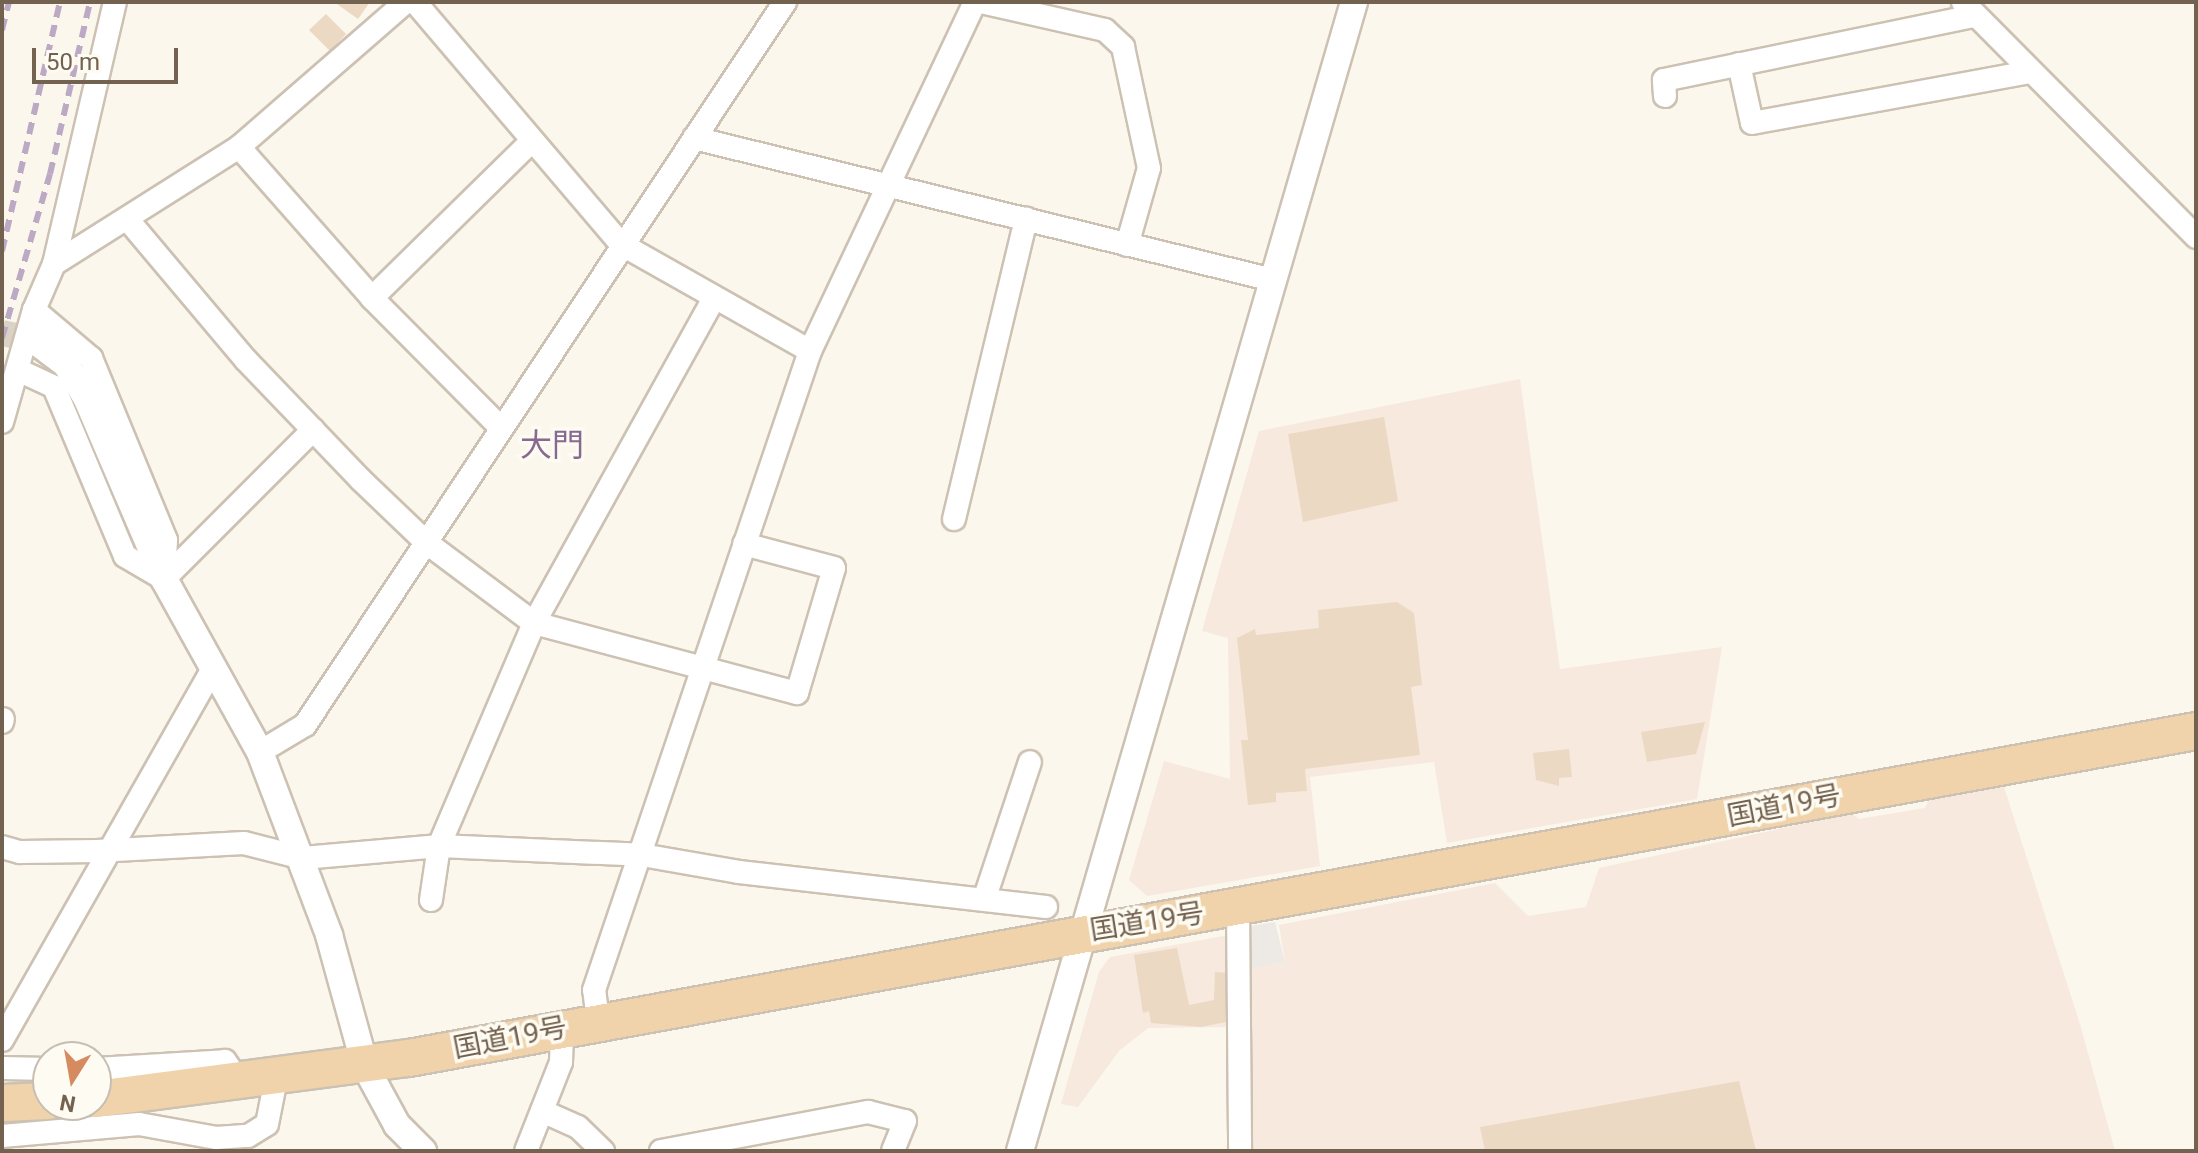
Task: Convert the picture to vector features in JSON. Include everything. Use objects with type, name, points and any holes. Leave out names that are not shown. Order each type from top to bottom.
[{"type":"highway","name":"国道19号","points":[[112,1097],[365,1066],[1084,932],[1238,908],[2196,731]]},
{"type":"highway","points":[[2,1103],[32,1102]]},
{"type":"street","points":[[2,422],[34,310],[54,264],[115,2]]},
{"type":"street","points":[[54,264],[239,147],[406,2]]},
{"type":"street","points":[[415,2],[531,142],[621,244],[713,300],[810,351]]},
{"type":"street","points":[[260,752],[305,725],[621,244],[785,2]]},
{"type":"street","points":[[598,1021],[594,990],[810,351],[887,185],[978,2],[1105,30],[1123,47],[1149,168],[1127,245]]},
{"type":"street","points":[[1020,1151],[1354,2]]},
{"type":"street","points":[[1665,96],[1664,80],[1968,9],[2196,237]]},
{"type":"street","points":[[1739,64],[1752,123],[2030,72]]},
{"type":"street","points":[[694,138],[1273,280]]},
{"type":"street","points":[[372,298],[531,142]]},
{"type":"street","points":[[239,147],[372,298],[501,428]]},
{"type":"street","points":[[954,519],[1026,219]]},
{"type":"street","points":[[128,220],[313,430],[427,543],[534,623],[797,693],[834,568],[744,544]]},
{"type":"street","points":[[431,900],[439,846],[534,623],[713,300]]},
{"type":"street","points":[[34,310],[91,358],[166,540],[164,579]]},
{"type":"street","points":[[34,340],[66,364],[87,399],[164,579],[260,752],[303,858],[365,1066],[397,1125],[423,1151]]},
{"type":"street","points":[[18,370],[54,387],[125,556],[164,579]]},
{"type":"street","points":[[164,579],[313,430]]},
{"type":"street","points":[[2,1040],[213,668]]},
{"type":"street","points":[[985,897],[1030,762]]},
{"type":"street","points":[[2,847],[20,852],[244,843],[303,858],[439,846],[642,855],[739,872],[985,897],[1046,907]]},
{"type":"street","points":[[1238,908],[1240,1151]]},
{"type":"street","points":[[526,1151],[561,1062],[562,1028]]},
{"type":"street","points":[[112,1068],[225,1061],[240,1083]]},
{"type":"street","points":[[2,1068],[32,1069]]},
{"type":"street","points":[[2,1136],[139,1124],[216,1138],[248,1136],[267,1124],[276,1079]]},
{"type":"street","points":[[542,1111],[578,1127],[603,1151]]},
{"type":"street","points":[[661,1151],[754,1142],[868,1112],[905,1121],[893,1151]]},
{"type":"shaded area","points":[[1520,379],[1560,669],[1722,647],[1697,799],[1447,843],[1434,762],[1310,777],[1320,866],[1147,896],[1129,880],[1164,761],[1230,779],[1228,638],[1202,631],[1259,431]]},
{"type":"shaded area","points":[[2003,784],[2080,1024],[2115,1151],[1246,1151],[1244,932],[1251,969],[1285,962],[1279,925],[1495,883],[1528,916],[1586,907],[1599,868],[1852,813],[1859,819],[1925,808],[1929,799]]},
{"type":"shaded area","points":[[1275,922],[1285,962],[1251,969],[1245,927]]},
{"type":"shaded area","points":[[1229,935],[1231,1027],[1148,1028],[1119,1051],[1078,1107],[1061,1104],[1099,972],[1110,957]]},
{"type":"building","points":[[334,2],[370,2],[358,19]]},
{"type":"building","points":[[326,14],[346,34],[330,51],[309,30]]},
{"type":"building","points":[[1384,417],[1398,501],[1303,522],[1288,434]]},
{"type":"building","points":[[1397,602],[1414,613],[1422,685],[1411,687],[1420,755],[1305,769],[1307,791],[1276,793],[1276,802],[1248,805],[1241,740],[1248,740],[1237,638],[1255,629],[1256,635],[1319,628],[1318,610]]},
{"type":"building","points":[[1705,722],[1696,754],[1647,762],[1641,732]]},
{"type":"building","points":[[1569,749],[1572,777],[1559,778],[1559,786],[1536,780],[1533,753]]},
{"type":"building","points":[[1177,948],[1189,1005],[1214,1000],[1215,972],[1231,973],[1231,1021],[1201,1027],[1151,1023],[1149,1011],[1143,1013],[1134,955]]},
{"type":"building","points":[[1739,1081],[1756,1151],[1485,1151],[1480,1127]]},
{"type":"tunnel","points":[[2,333],[34,340]]},
{"type":"railway","points":[[2,30],[9,2]]},
{"type":"railway","points":[[2,251],[60,2]]},
{"type":"railway","points":[[2,338],[50,174],[90,2]]},
{"type":"district","name":"大門","points":[[552,445]]}]
